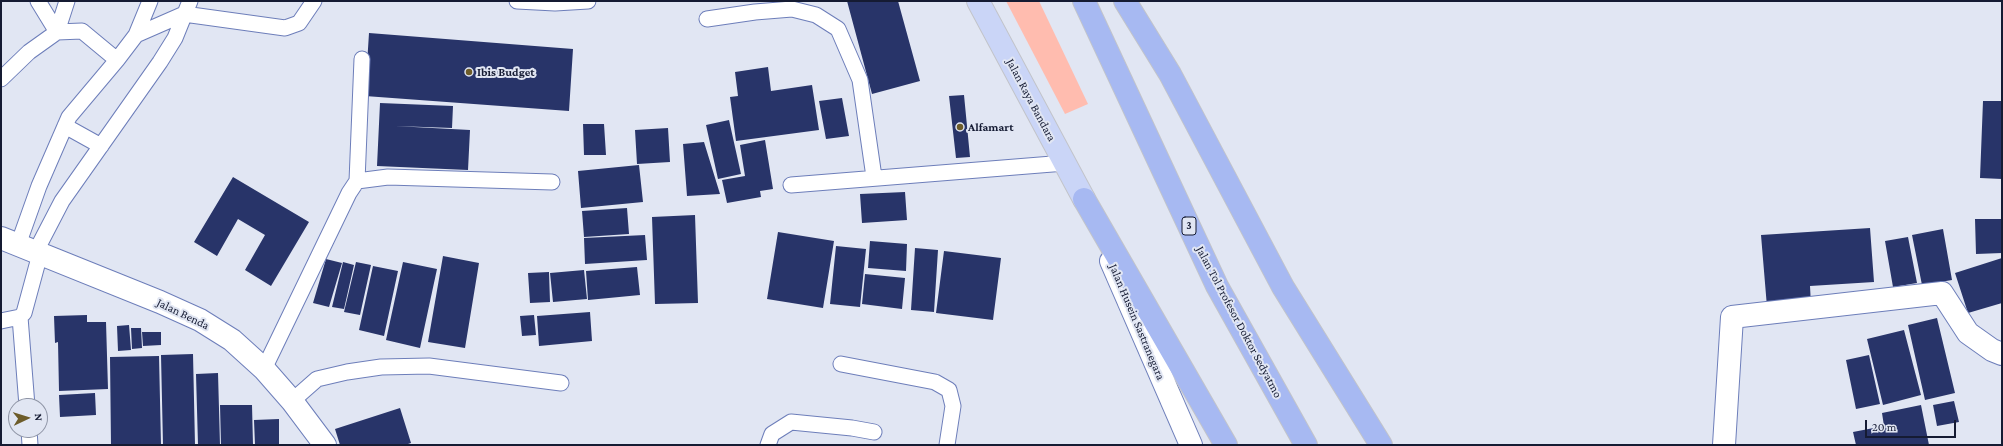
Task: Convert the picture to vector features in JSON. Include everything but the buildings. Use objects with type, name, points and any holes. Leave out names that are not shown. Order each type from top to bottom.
[{"type":"highway","name":"Jalan Tol Profesor Doktor Sedyatmo","points":[[1084,1],[1217,286],[1306,445]]},
{"type":"highway","points":[[1125,1],[1170,74],[1283,287],[1381,445]]},
{"type":"highway","points":[[1084,199],[1226,445]]},
{"type":"main road","name":"Jalan Raya Bandara","points":[[978,1],[1084,199]]},
{"type":"street","name":"Jalan Husein Sastranegara","points":[[1084,199],[1191,445]]},
{"type":"street","name":"Jalan Benda","points":[[24,247],[160,302],[200,320],[232,340],[264,370],[292,401],[325,445]]},
{"type":"street","points":[[1724,445],[1732,317],[1942,293],[1968,333],[1992,350],[2002,354]]},
{"type":"lane","points":[[38,1],[57,32]]},
{"type":"lane","points":[[57,32],[67,1]]},
{"type":"lane","points":[[1,322],[20,317],[24,314],[24,247],[39,186],[69,117],[136,35],[150,1]]},
{"type":"lane","points":[[136,35],[187,8],[285,28],[299,23],[314,1]]},
{"type":"lane","points":[[518,1],[555,3],[588,1]]},
{"type":"lane","points":[[24,247],[62,201],[160,62],[175,38],[187,8]]},
{"type":"lane","points":[[707,19],[755,12],[792,9],[816,15],[838,29],[860,80],[874,177]]},
{"type":"lane","points":[[1,79],[29,52],[57,32],[82,31],[117,60]]},
{"type":"lane","points":[[264,370],[349,193],[358,181],[362,59]]},
{"type":"lane","points":[[65,126],[101,146]]},
{"type":"lane","points":[[792,185],[874,177],[1065,163]]},
{"type":"lane","points":[[358,181],[388,177],[552,182]]},
{"type":"lane","points":[[20,317],[26,398]]},
{"type":"lane","points":[[841,364],[935,382],[949,390],[953,406],[947,445]]},
{"type":"lane","points":[[292,401],[317,379],[347,372],[381,367],[429,366],[561,382]]},
{"type":"lane","points":[[768,445],[772,434],[791,422],[852,428],[874,432]]},
{"type":"shaded area","points":[[1006,1],[1039,1],[1088,104],[1065,114]]},
{"type":"place","name":"Ibis Budget","points":[[469,72]]},
{"type":"place","name":"Alfamart","points":[[960,127]]}]
